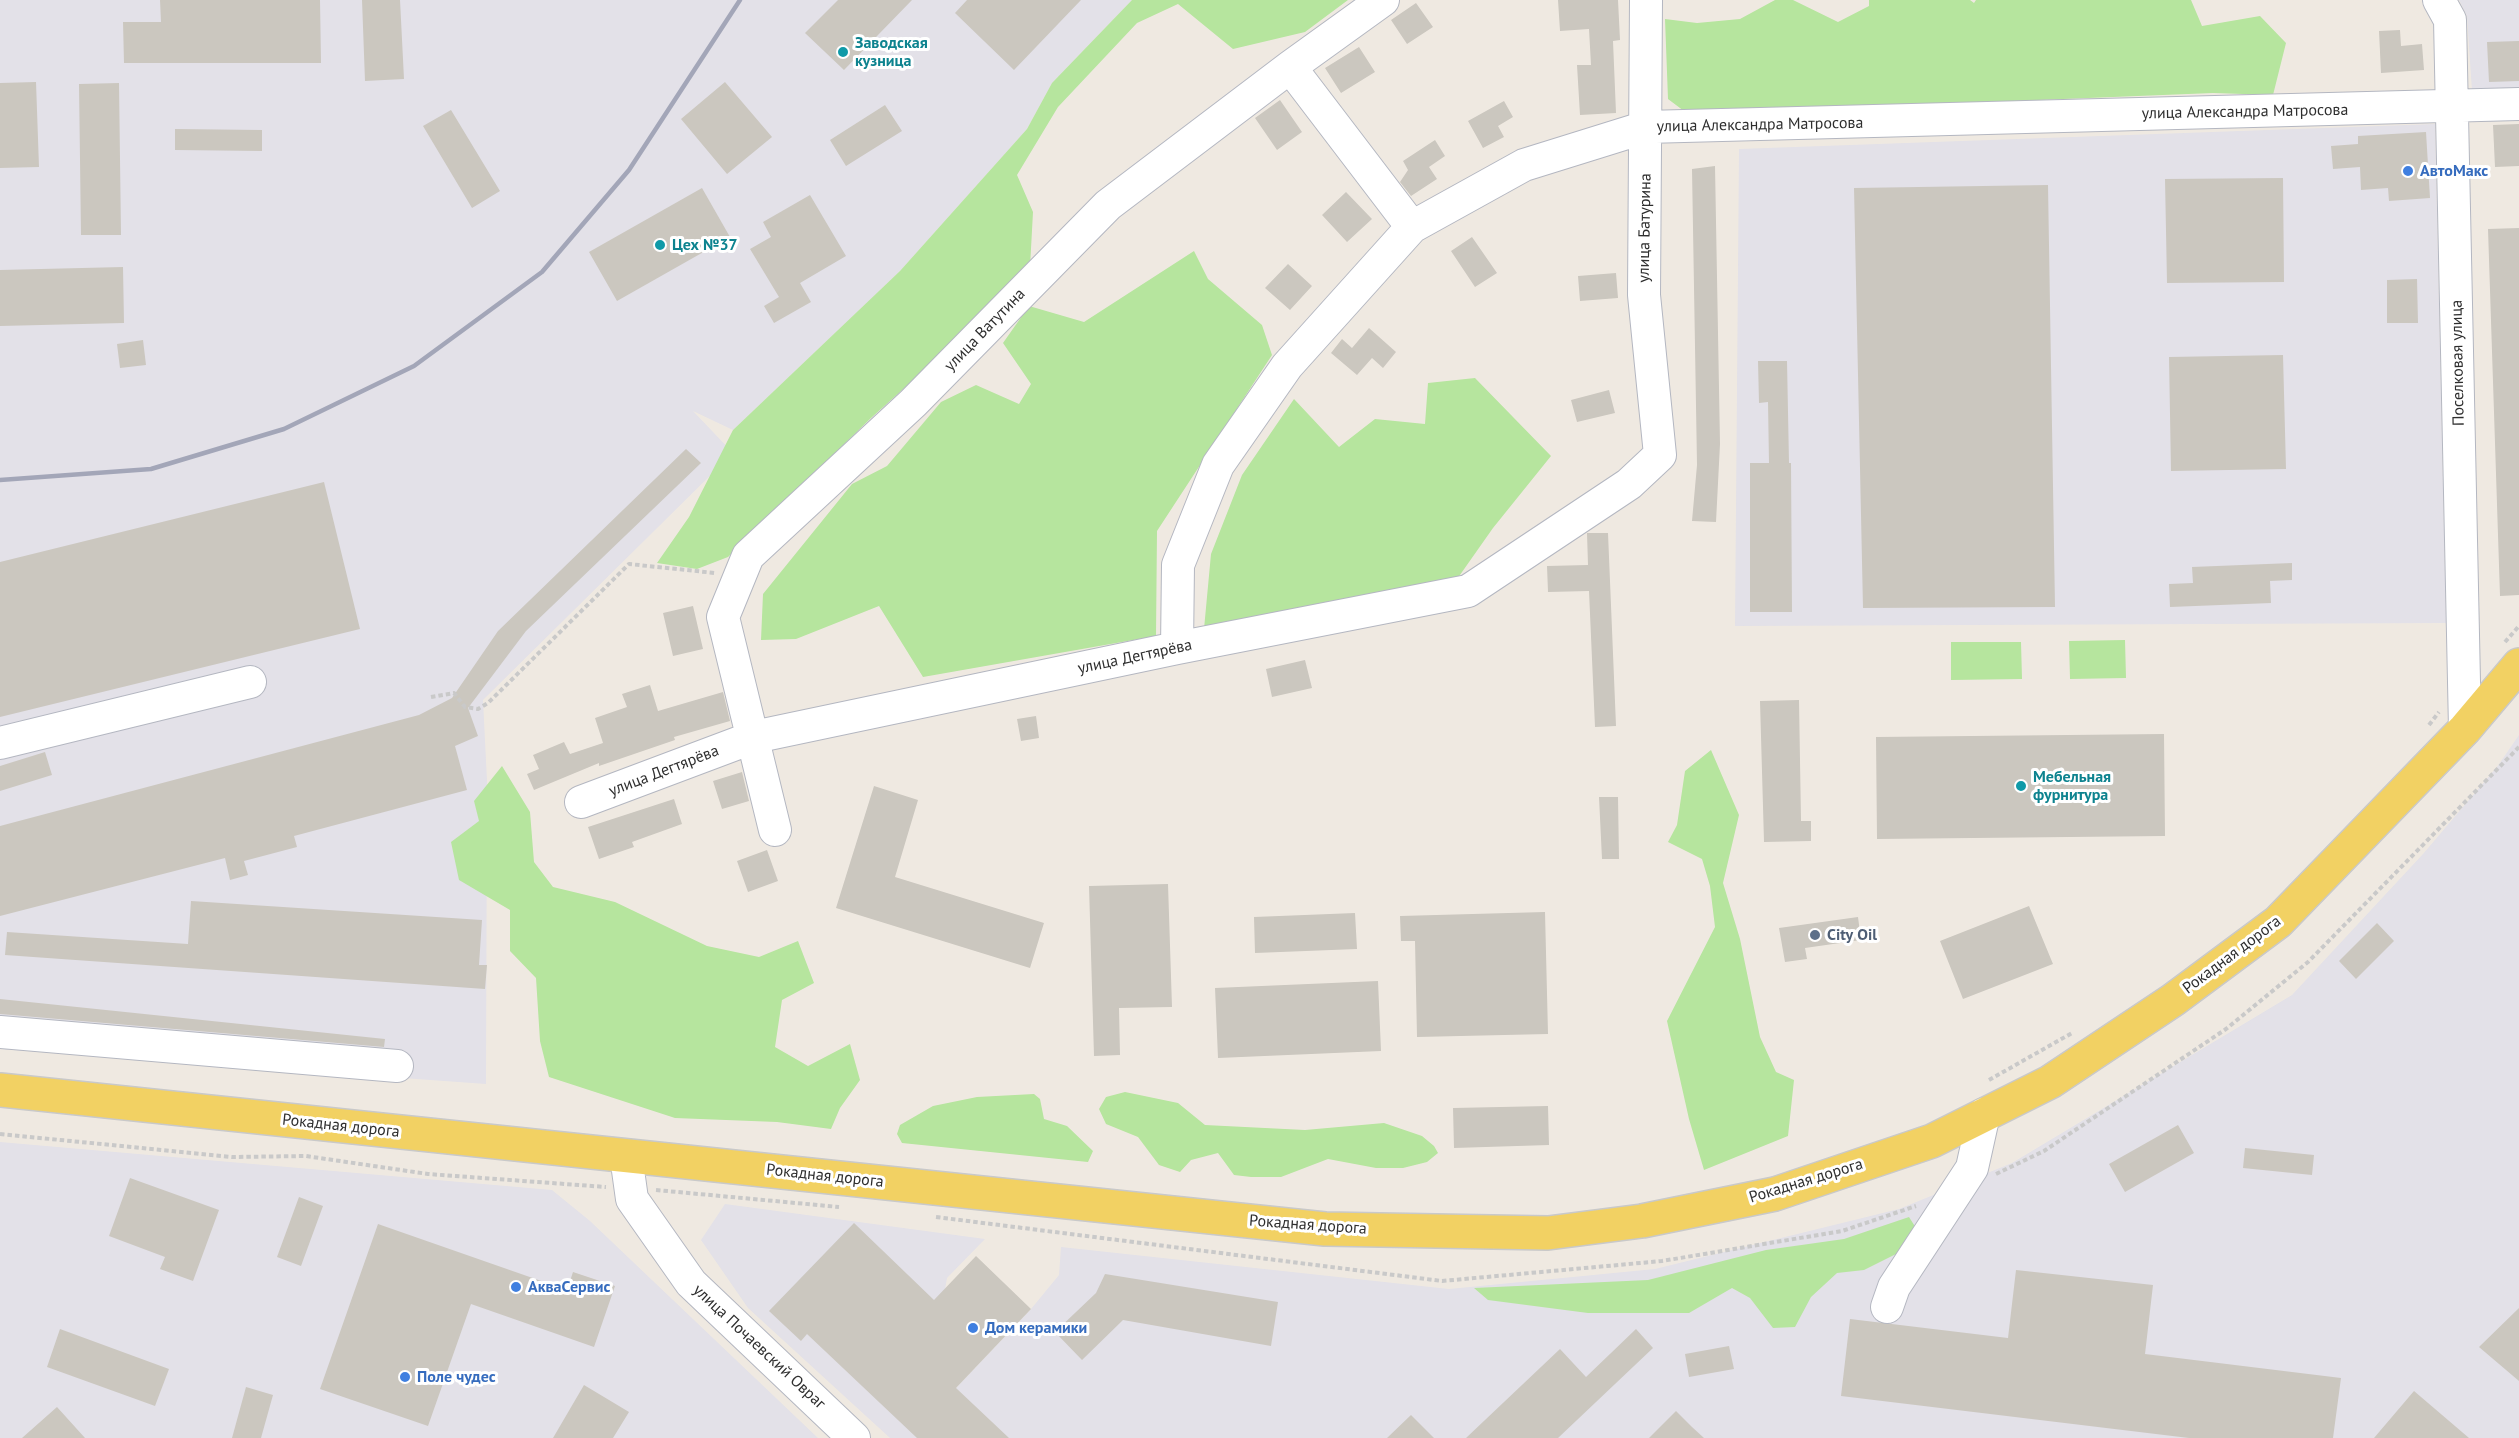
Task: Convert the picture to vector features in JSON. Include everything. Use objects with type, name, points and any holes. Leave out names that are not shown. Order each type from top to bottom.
[{"type":"main road","name":"Рокадная дорога","points":[[0,1090],[1324,1229],[1548,1233],[1642,1221],[1775,1194],[1932,1141],[1983,1099],[2068,1069],[2173,1000],[2278,922],[2465,729],[2519,665]]},
{"type":"street","name":"улица Ватутина","points":[[775,830],[723,617],[748,556],[913,403],[1108,205],[1290,67],[1383,0]]},
{"type":"street","name":"улица Батурина","points":[[1646,0],[1647,127],[1644,295],[1660,455]]},
{"type":"street","name":"Поселковая улица","points":[[2439,0],[2450,20],[2465,729]]},
{"type":"street","points":[[1290,67],[1412,227]]},
{"type":"street","name":"улица Александра Матросова","points":[[1177,648],[1178,564],[1218,465],[1287,366],[1412,227],[1524,165],[1647,127],[2519,104]]},
{"type":"street","name":"улица Дегтярёва","points":[[581,802],[754,737],[1177,648],[1468,591],[1629,483],[1660,455]]},
{"type":"street","points":[[0,743],[250,682]]},
{"type":"street","points":[[0,1032],[398,1066]]},
{"type":"street","points":[[1887,1307],[1894,1287],[1972,1168],[1983,1099]]},
{"type":"street","name":"улица Почаевский Овраг","points":[[626,1156],[632,1199],[691,1283],[854,1438]]},
{"type":"path","points":[[431,697],[454,693],[465,707],[478,709],[488,703],[629,564],[741,576]]},
{"type":"path","points":[[2425,730],[2465,678]]},
{"type":"path","points":[[926,1216],[1442,1281],[1662,1261],[1842,1231],[1957,1192],[2044,1152],[2226,1029],[2326,946],[2519,747]]},
{"type":"path","points":[[1983,1099],[2074,1032]]},
{"type":"path","points":[[0,1134],[232,1157],[306,1156],[428,1174],[630,1188],[843,1208]]},
{"type":"shaded area","points":[[0,0],[1132,0],[1052,83],[1027,129],[900,271],[733,430],[693,411],[733,453],[483,700],[487,781],[486,1084],[0,1049]]},
{"type":"shaded area","points":[[2459,0],[2519,0],[2519,89],[2472,91],[2467,16]]},
{"type":"shaded area","points":[[2435,124],[2446,623],[1735,626],[1739,149]]},
{"type":"shaded area","points":[[2519,735],[2519,1438],[890,1438],[748,1308],[701,1240],[725,1204],[985,1239],[947,1278],[942,1307],[908,1342],[956,1388],[1031,1309],[1059,1275],[1061,1247],[1449,1289],[1655,1269],[1899,1209],[2012,1163],[2292,995],[2423,854],[2497,767]]},
{"type":"shaded area","points":[[0,1142],[552,1190],[590,1221],[818,1438],[0,1438]]},
{"type":"green space","points":[[1132,0],[1348,0],[1305,32],[1233,49],[1178,4],[1137,23],[1058,107],[1017,175],[1033,212],[1030,267],[951,346],[871,418],[728,557],[697,569],[657,563],[689,517],[733,430],[900,271],[1027,129],[1052,83]]},
{"type":"green space","points":[[1775,0],[1793,0],[1838,22],[1869,6],[1869,0],[1970,0],[1974,3],[1976,0],[2191,0],[2202,26],[2260,16],[2286,43],[2273,95],[2213,93],[1688,114],[1668,99],[1665,19],[1697,23],[1740,19]]},
{"type":"green space","points":[[1194,251],[1208,279],[1262,325],[1272,355],[1157,531],[1156,636],[923,677],[879,606],[796,639],[761,640],[763,594],[852,484],[887,466],[941,402],[976,385],[1019,404],[1031,384],[1003,343],[1029,306],[1084,322]]},
{"type":"green space","points":[[1475,378],[1551,456],[1493,528],[1455,582],[1204,629],[1211,554],[1242,475],[1294,399],[1339,447],[1375,419],[1425,424],[1428,383]]},
{"type":"green space","points":[[2125,640],[2126,678],[2070,679],[2069,641]]},
{"type":"green space","points":[[1951,642],[2021,642],[2022,679],[1951,680]]},
{"type":"green space","points":[[1711,750],[1739,815],[1723,883],[1740,939],[1760,1037],[1776,1072],[1794,1080],[1788,1136],[1704,1170],[1689,1119],[1667,1021],[1715,927],[1710,886],[1702,859],[1668,842],[1677,825],[1685,771]]},
{"type":"green space","points":[[502,766],[530,812],[534,862],[553,887],[615,902],[707,946],[759,957],[798,941],[814,983],[782,1000],[775,1047],[808,1066],[850,1044],[860,1080],[840,1108],[831,1129],[777,1122],[675,1118],[549,1077],[540,1041],[536,978],[510,951],[510,910],[459,880],[451,842],[479,821],[474,801]]},
{"type":"green space","points":[[1125,1092],[1178,1103],[1205,1125],[1305,1130],[1384,1123],[1422,1136],[1434,1146],[1438,1153],[1427,1162],[1403,1168],[1376,1168],[1328,1159],[1281,1177],[1251,1177],[1234,1175],[1218,1153],[1191,1160],[1180,1172],[1159,1165],[1138,1137],[1106,1124],[1099,1109],[1106,1097]]},
{"type":"green space","points":[[1034,1094],[1040,1099],[1044,1119],[1067,1126],[1093,1151],[1088,1162],[902,1143],[897,1134],[900,1125],[933,1106],[977,1097]]},
{"type":"green space","points":[[1909,1217],[1916,1228],[1900,1252],[1864,1270],[1837,1273],[1811,1297],[1795,1327],[1773,1328],[1750,1298],[1732,1288],[1689,1313],[1588,1313],[1488,1300],[1474,1288],[1648,1280],[1766,1250],[1844,1239]]},
{"type":"building","points":[[160,0],[320,0],[321,63],[124,63],[123,22],[161,22]]},
{"type":"building","points":[[362,0],[400,0],[404,79],[365,81]]},
{"type":"building","name":"Заводская кузница","points":[[838,0],[912,0],[844,70],[805,33]]},
{"type":"building","points":[[967,0],[1081,0],[1014,70],[955,13]]},
{"type":"building","points":[[1558,0],[1618,0],[1620,40],[1613,41],[1616,113],[1580,115],[1577,65],[1591,65],[1589,29],[1560,31]]},
{"type":"building","points":[[1416,3],[1433,27],[1407,44],[1391,20]]},
{"type":"building","points":[[2400,30],[2401,46],[2422,44],[2424,70],[2381,73],[2379,31]]},
{"type":"building","points":[[2519,41],[2519,81],[2489,82],[2487,42]]},
{"type":"building","points":[[1359,47],[1375,72],[1341,93],[1325,68]]},
{"type":"building","points":[[36,82],[39,167],[0,168],[0,83]]},
{"type":"building","points":[[725,82],[772,137],[727,174],[681,119]]},
{"type":"building","points":[[119,83],[121,235],[81,235],[79,84]]},
{"type":"building","points":[[1280,100],[1302,132],[1277,150],[1255,118]]},
{"type":"building","points":[[1504,101],[1513,117],[1498,126],[1504,137],[1483,148],[1468,121]]},
{"type":"building","points":[[885,105],[902,131],[846,166],[830,140]]},
{"type":"building","points":[[451,110],[500,191],[472,208],[423,126]]},
{"type":"building","points":[[2519,124],[2519,166],[2495,167],[2493,125]]},
{"type":"building","points":[[175,129],[262,130],[262,151],[175,150]]},
{"type":"building","points":[[2426,132],[2430,198],[2389,201],[2388,188],[2361,190],[2360,167],[2333,169],[2331,146],[2358,144],[2358,136]]},
{"type":"building","points":[[1435,140],[1445,156],[1429,167],[1437,179],[1411,196],[1400,182],[1408,170],[1403,161]]},
{"type":"building","points":[[1715,166],[1720,444],[1716,522],[1692,521],[1697,465],[1692,169]]},
{"type":"building","points":[[2283,178],[2284,282],[2167,283],[2165,179]]},
{"type":"building","points":[[2048,185],[2055,607],[1863,608],[1854,188]]},
{"type":"building","name":"Цех №37","points":[[702,188],[730,237],[617,301],[589,252]]},
{"type":"building","points":[[1346,192],[1372,219],[1347,242],[1322,215]]},
{"type":"building","name":"Цех №37","points":[[810,195],[846,256],[800,283],[811,302],[774,323],[764,306],[779,297],[750,249],[771,237],[763,222]]},
{"type":"building","points":[[2519,228],[2519,595],[2500,596],[2488,229]]},
{"type":"building","points":[[1472,237],[1497,273],[1475,287],[1451,251]]},
{"type":"building","points":[[1288,264],[1312,286],[1290,310],[1265,288]]},
{"type":"building","points":[[123,267],[124,323],[0,326],[0,270]]},
{"type":"building","points":[[1616,273],[1618,298],[1580,301],[1578,276]]},
{"type":"building","points":[[2417,279],[2418,323],[2387,323],[2387,280]]},
{"type":"building","points":[[1369,328],[1396,352],[1383,368],[1372,358],[1357,375],[1331,353],[1342,339],[1352,348]]},
{"type":"building","points":[[143,340],[146,365],[120,368],[117,344]]},
{"type":"building","points":[[2283,355],[2286,469],[2171,471],[2169,357]]},
{"type":"building","points":[[1758,361],[1787,361],[1789,463],[1791,463],[1792,612],[1750,612],[1750,463],[1769,463],[1768,402],[1759,403]]},
{"type":"building","points":[[1609,390],[1615,413],[1577,422],[1571,400]]},
{"type":"building","points":[[686,449],[701,463],[526,631],[468,708],[478,736],[455,746],[467,790],[294,836],[297,847],[244,861],[248,875],[230,880],[225,858],[0,916],[0,826],[419,715],[452,698],[498,631]]},
{"type":"building","points":[[324,482],[360,629],[0,717],[0,562]]},
{"type":"building","points":[[1587,533],[1608,533],[1616,726],[1595,727],[1589,591],[1548,592],[1547,566],[1588,565]]},
{"type":"building","points":[[2292,563],[2292,580],[2270,581],[2271,603],[2170,607],[2169,584],[2193,583],[2192,567]]},
{"type":"building","points":[[693,606],[703,649],[673,656],[663,613]]},
{"type":"building","points":[[1305,660],[1312,688],[1272,697],[1266,669]]},
{"type":"building","points":[[650,685],[658,711],[723,692],[730,721],[674,737],[675,740],[599,766],[599,763],[534,790],[527,774],[539,769],[533,755],[564,742],[570,754],[603,743],[595,718],[627,707],[622,694]]},
{"type":"building","points":[[1799,700],[1801,821],[1811,821],[1811,841],[1764,842],[1760,701]]},
{"type":"building","points":[[1036,716],[1039,738],[1021,741],[1017,719]]},
{"type":"building","name":"Мебельная фурнитура","points":[[2164,734],[2165,836],[1877,839],[1876,737]]},
{"type":"building","points":[[45,752],[52,775],[0,791],[0,766]]},
{"type":"building","points":[[742,772],[749,801],[722,809],[713,781]]},
{"type":"building","points":[[874,786],[918,800],[895,877],[1044,923],[1030,968],[836,908]]},
{"type":"building","points":[[1599,797],[1618,797],[1619,859],[1602,859]]},
{"type":"building","points":[[674,799],[682,824],[632,842],[634,847],[599,859],[588,827]]},
{"type":"building","points":[[767,850],[778,881],[748,892],[737,861]]},
{"type":"building","points":[[1168,884],[1172,1007],[1119,1008],[1120,1055],[1094,1056],[1089,886]]},
{"type":"building","points":[[191,901],[482,920],[479,965],[487,965],[485,989],[5,955],[7,932],[188,944]]},
{"type":"building","points":[[2029,906],[2053,964],[1963,999],[1940,941]]},
{"type":"building","points":[[1545,912],[1548,1034],[1417,1037],[1415,941],[1401,941],[1400,916]]},
{"type":"building","points":[[1355,913],[1357,949],[1255,953],[1254,917]]},
{"type":"building","points":[[1858,917],[1861,940],[1805,948],[1807,959],[1785,962],[1779,928]]},
{"type":"building","points":[[2377,923],[2394,941],[2356,979],[2339,961]]},
{"type":"building","points":[[1378,981],[1381,1051],[1218,1058],[1215,988]]},
{"type":"building","points":[[0,999],[385,1039],[384,1047],[0,1014]]},
{"type":"building","points":[[1548,1106],[1549,1145],[1454,1148],[1453,1108]]},
{"type":"building","points":[[2178,1125],[2194,1153],[2125,1192],[2109,1164]]},
{"type":"building","points":[[2245,1148],[2314,1155],[2312,1175],[2243,1168]]},
{"type":"building","points":[[130,1178],[219,1210],[193,1281],[160,1269],[165,1257],[109,1236]]},
{"type":"building","points":[[299,1197],[323,1206],[301,1266],[277,1257]]},
{"type":"building","points":[[854,1223],[934,1300],[976,1256],[1031,1309],[956,1388],[1009,1438],[917,1438],[807,1334],[801,1341],[769,1311]]},
{"type":"building","points":[[378,1224],[567,1290],[573,1272],[615,1286],[594,1347],[471,1304],[428,1426],[320,1389]]},
{"type":"building","points":[[2016,1270],[2153,1285],[2145,1354],[2341,1378],[2333,1438],[2189,1438],[1841,1396],[1850,1319],[2008,1338]]},
{"type":"building","points":[[1105,1274],[1278,1302],[1271,1346],[1123,1320],[1082,1360],[1055,1332],[1096,1293]]},
{"type":"building","points":[[2519,1308],[2519,1381],[2479,1347]]},
{"type":"building","points":[[60,1329],[169,1369],[155,1406],[47,1367]]},
{"type":"building","points":[[1636,1329],[1653,1348],[1558,1438],[1466,1438],[1560,1349],[1586,1377]]},
{"type":"building","points":[[1729,1346],[1734,1369],[1689,1377],[1685,1354]]},
{"type":"building","points":[[584,1385],[629,1412],[613,1438],[553,1438]]},
{"type":"building","points":[[246,1387],[273,1395],[261,1438],[232,1438]]},
{"type":"building","points":[[2414,1391],[2469,1438],[2374,1438]]},
{"type":"building","points":[[57,1407],[85,1438],[22,1438]]},
{"type":"building","points":[[1676,1411],[1692,1427],[1704,1438],[1649,1438]]},
{"type":"building","points":[[1411,1415],[1434,1438],[1387,1438]]},
{"type":"railway","points":[[0,480],[151,469],[284,429],[414,366],[542,272],[629,170],[740,0]]},
{"type":"place","name":"Заводская кузница","points":[[843,52]]},
{"type":"place","name":"АвтоМакс","points":[[2408,171]]},
{"type":"place","name":"Цех №37","points":[[660,245]]},
{"type":"place","name":"Мебельная фурнитура","points":[[2021,786]]},
{"type":"place","name":"City Oil","points":[[1815,935]]},
{"type":"place","name":"АкваСервис","points":[[516,1287]]},
{"type":"place","name":"Дом керамики","points":[[973,1328]]},
{"type":"place","name":"Поле чудес","points":[[405,1377]]}]
